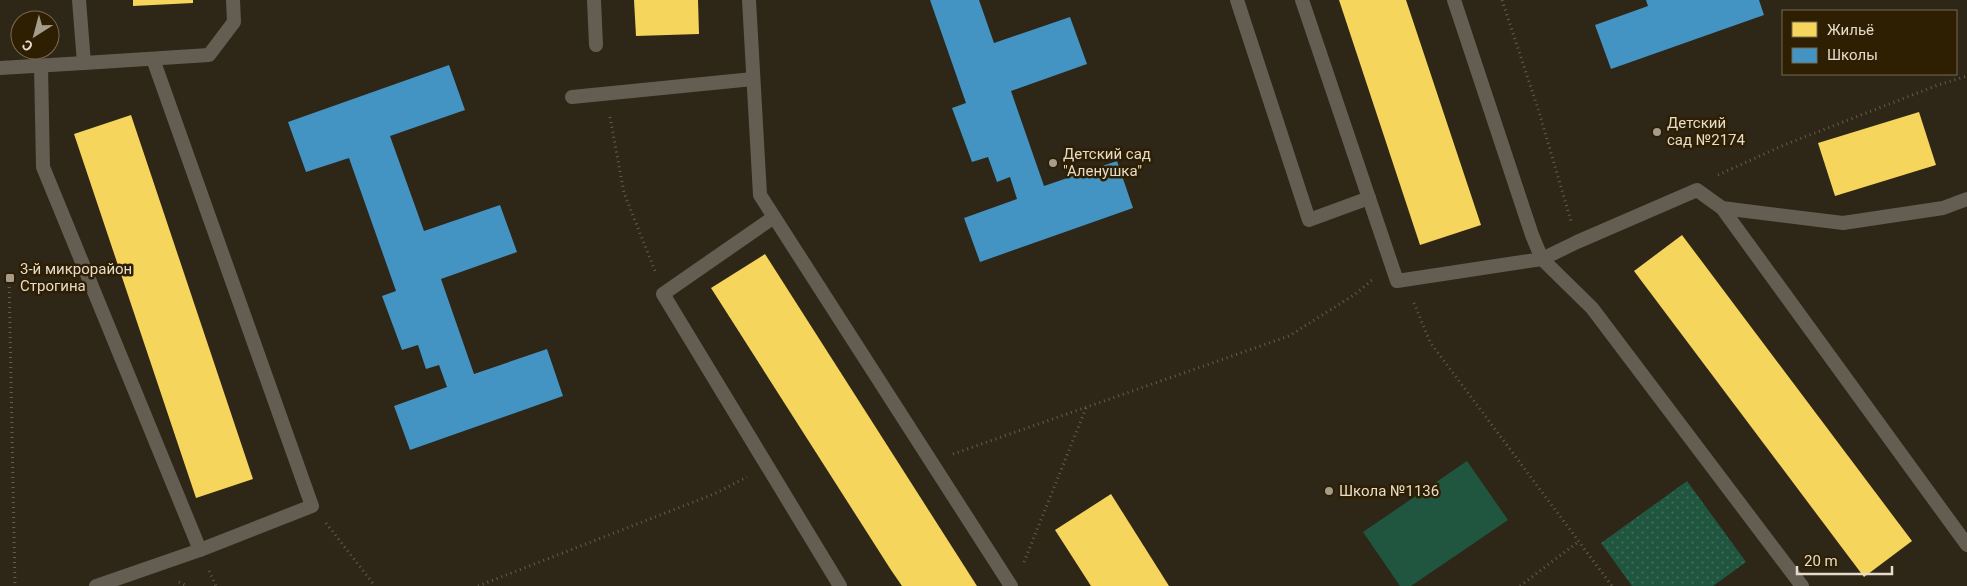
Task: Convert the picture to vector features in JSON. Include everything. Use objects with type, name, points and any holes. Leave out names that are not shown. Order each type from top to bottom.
[{"type":"lane","points":[[79,0],[84,62]]},
{"type":"lane","points":[[0,68],[210,55],[234,22],[232,0]]},
{"type":"lane","points":[[594,0],[596,45]]},
{"type":"lane","points":[[749,0],[760,194],[1011,586]]},
{"type":"lane","points":[[1237,0],[1309,220],[1369,198]]},
{"type":"lane","points":[[1302,0],[1397,281],[1542,259],[1697,190],[1722,208],[1967,545]]},
{"type":"lane","points":[[1454,0],[1526,217],[1542,259],[1592,308],[1802,586]]},
{"type":"lane","points":[[96,586],[200,550],[312,506],[153,59]]},
{"type":"lane","points":[[41,66],[43,167],[200,550]]},
{"type":"lane","points":[[572,98],[753,79]]},
{"type":"lane","points":[[1722,208],[1843,223],[1943,208],[1967,199]]},
{"type":"lane","points":[[774,216],[663,294],[840,586]]},
{"type":"path","points":[[1502,0],[1539,112],[1577,242]]},
{"type":"path","points":[[1697,190],[1720,174],[1784,145],[1938,85],[1967,76]]},
{"type":"path","points":[[605,94],[624,193],[663,294]]},
{"type":"path","points":[[931,462],[1289,336],[1354,295],[1391,264]]},
{"type":"path","points":[[9,277],[15,586]]},
{"type":"path","points":[[1405,281],[1430,342],[1612,586]]},
{"type":"path","points":[[1021,568],[1086,407]]},
{"type":"path","points":[[478,586],[714,494],[767,466]]},
{"type":"path","points":[[312,506],[375,586]]},
{"type":"path","points":[[1520,586],[1578,542]]},
{"type":"green space","points":[[1467,461],[1508,520],[1411,586],[1400,586],[1363,532]]},
{"type":"green space","points":[[1687,481],[1746,562],[1713,586],[1632,586],[1601,543]]},
{"type":"building: Жильё","points":[[133,0],[193,0],[193,3],[133,6]]},
{"type":"building: Жильё","points":[[634,0],[698,0],[699,34],[636,36]]},
{"type":"building: Жильё","points":[[1339,0],[1406,0],[1481,225],[1420,245]]},
{"type":"building: Жильё","points":[[1919,112],[1936,165],[1835,196],[1818,143]]},
{"type":"building: Жильё","points":[[131,115],[253,479],[196,498],[74,134]]},
{"type":"building: Жильё","points":[[1682,235],[1912,541],[1864,577],[1634,271]]},
{"type":"building: Жильё","points":[[765,254],[977,586],[902,586],[891,570],[711,288]]},
{"type":"building: Жильё","points":[[1111,494],[1169,586],[1091,586],[1055,530]]},
{"type":"building: Школы","points":[[930,0],[979,0],[994,43],[1070,17],[1087,64],[1011,91],[1044,186],[1117,161],[1133,208],[980,262],[964,218],[1017,199],[1010,177],[997,182],[988,157],[972,162],[952,108],[966,103]]},
{"type":"building: Школы","points":[[1646,0],[1759,0],[1764,15],[1611,69],[1595,25],[1648,6]]},
{"type":"building: Школы","points":[[449,65],[465,110],[390,136],[424,231],[500,205],[517,252],[441,279],[474,374],[547,349],[563,396],[410,450],[394,406],[447,387],[439,365],[426,369],[418,345],[402,350],[382,296],[396,291],[349,158],[306,172],[288,122]]},
{"type":"place","name":"Детский сад №2174","points":[[1657,132]]},
{"type":"place","name":"Детский сад \"Аленушка\"","points":[[1053,163]]},
{"type":"place","name":"3-й микрорайон Строгина","points":[[10,278]]},
{"type":"place","name":"Школа №1136","points":[[1329,491]]}]
